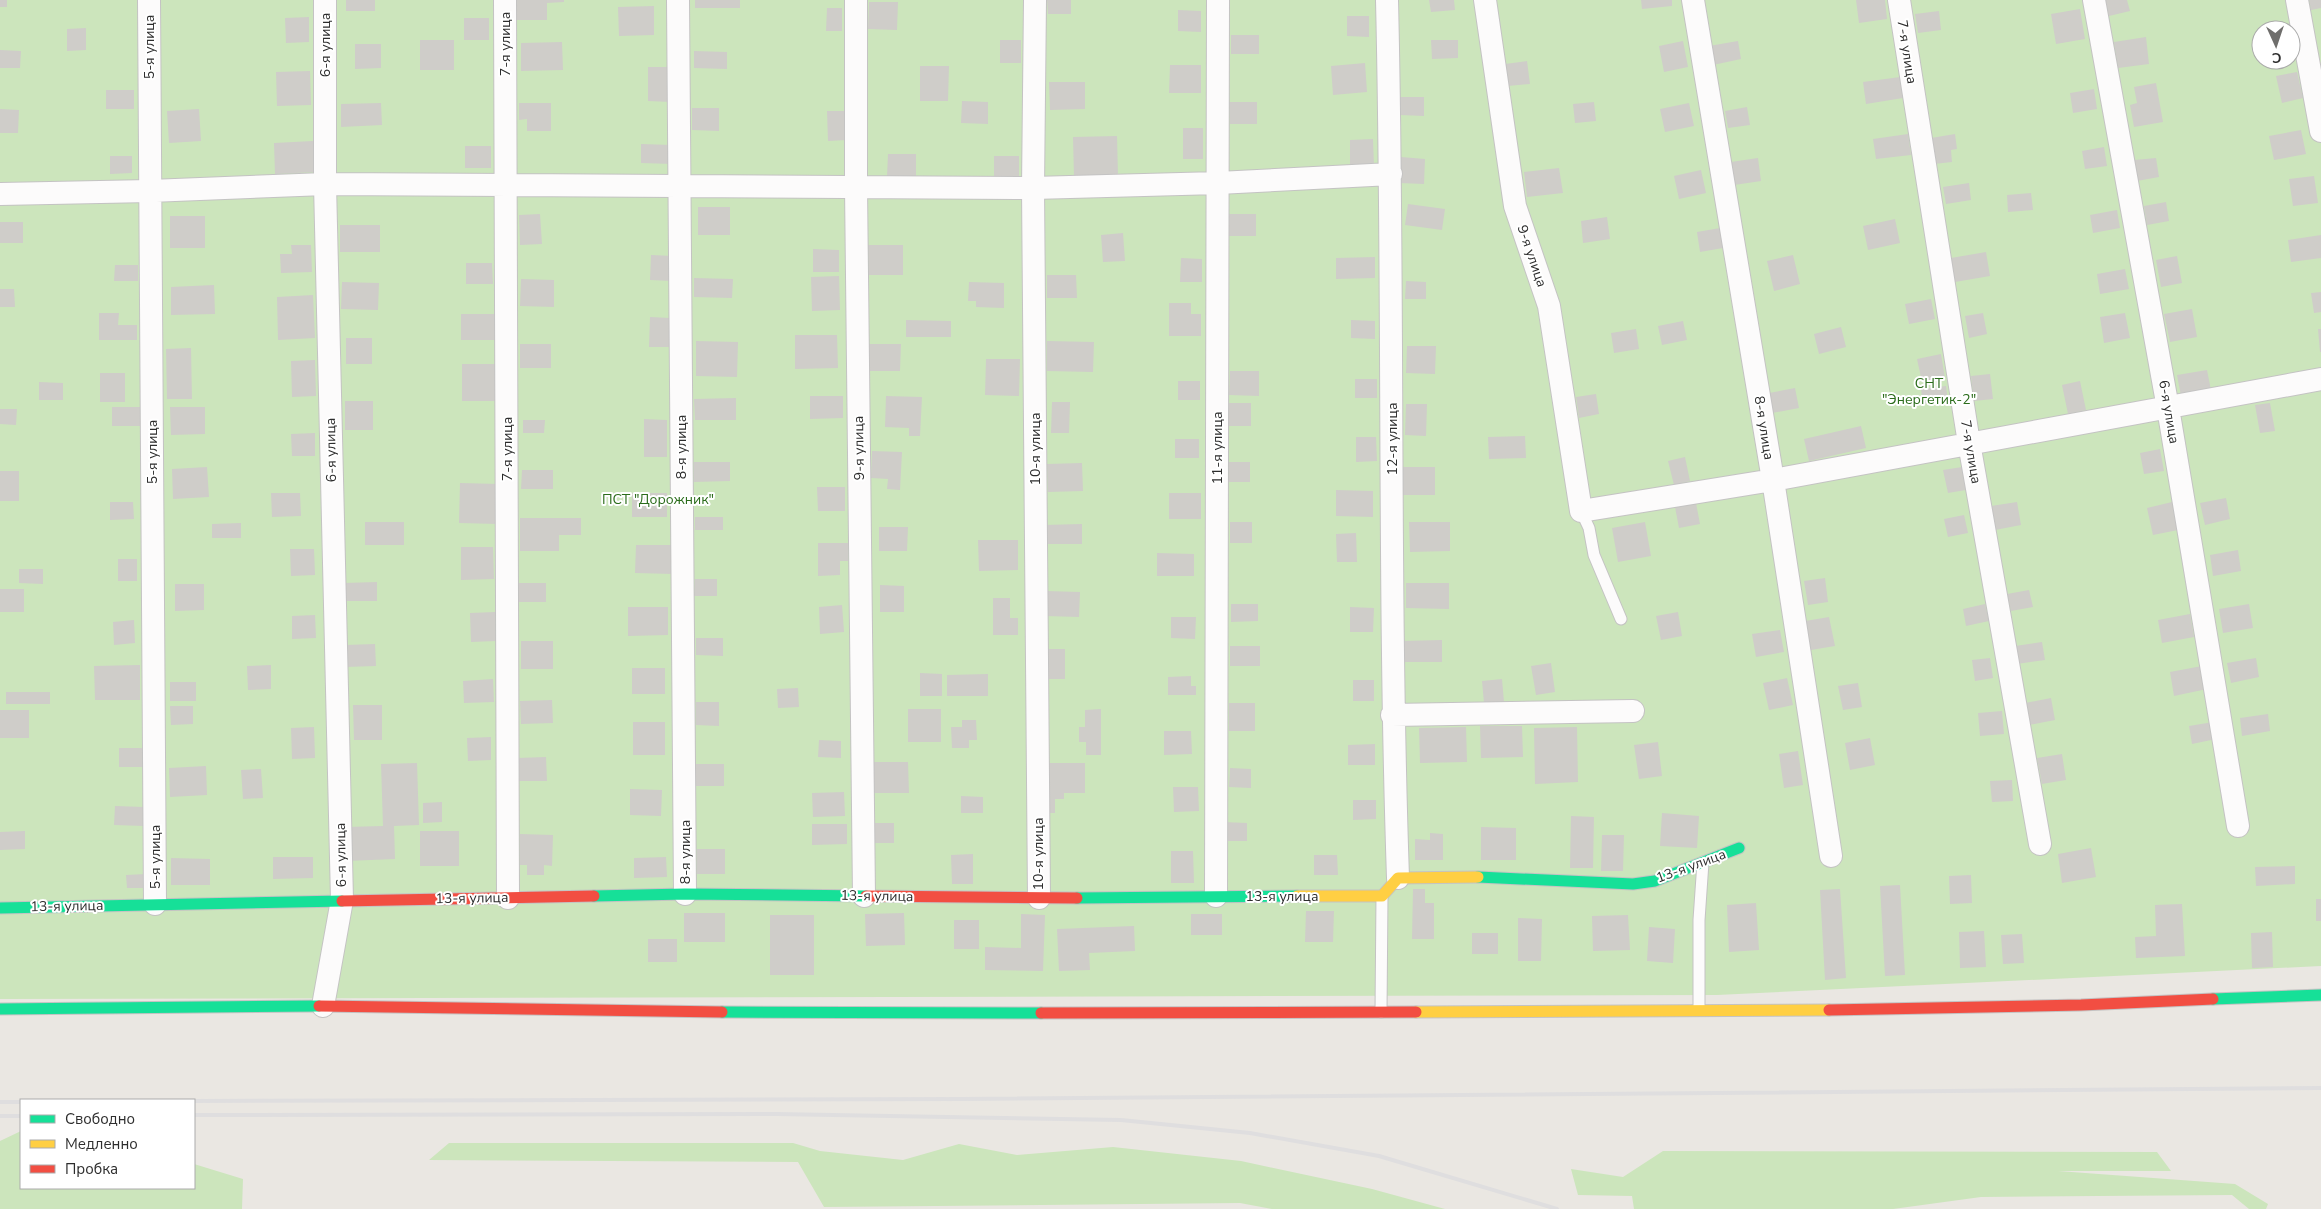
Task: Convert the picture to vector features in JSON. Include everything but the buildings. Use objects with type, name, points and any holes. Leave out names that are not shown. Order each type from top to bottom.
[{"type":"street","name":"5-я улица","points":[[149,0],[155,904]]},
{"type":"street","name":"6-я улица","points":[[323,1006],[342,900],[324,184],[325,0]]},
{"type":"street","name":"7-я улица","points":[[505,0],[508,898]]},
{"type":"street","name":"8-я улица","points":[[678,0],[685,894]]},
{"type":"street","name":"9-я улица","points":[[856,0],[856,186],[864,896]]},
{"type":"street","name":"10-я улица","points":[[1034,0],[1033,188],[1039,898]]},
{"type":"street","name":"11-я улица","points":[[1216,896],[1218,0]]},
{"type":"street","name":"12-я улица","points":[[1387,0],[1391,174],[1392,715],[1398,878]]},
{"type":"street","name":"9-я улица","points":[[1485,0],[1515,206],[1549,306],[1581,511]]},
{"type":"street","name":"8-я улица","points":[[1693,0],[1773,480],[1831,856]]},
{"type":"street","name":"7-я улица","points":[[1899,0],[1969,443],[2040,844]]},
{"type":"street","name":"6-я улица","points":[[2094,0],[2168,408],[2238,826]]},
{"type":"street","points":[[2297,0],[2321,130]]},
{"type":"street","points":[[0,194],[150,191],[324,184],[679,188],[856,186],[1033,188],[1218,183],[1391,174]]},
{"type":"street","points":[[1581,511],[1773,480],[2321,379]]},
{"type":"street","points":[[1392,715],[1633,711]]},
{"type":"street","name":"13-я улица","points":[[1398,878],[1491,877],[1633,884],[1655,880],[1739,848]]},
{"type":"street","points":[[1382,896],[1398,878]]},
{"type":"street","name":"13-я улица","points":[[0,908],[685,894],[1039,898],[1382,896]]},
{"type":"street","points":[[0,1009],[323,1006],[596,1012],[1699,1010],[2082,1005],[2321,994]]},
{"type":"lane","points":[[1581,511],[1589,528],[1594,555],[1621,619]]},
{"type":"lane","points":[[1699,1010],[1699,920],[1703,862]]},
{"type":"lane","points":[[1381,1012],[1382,896]]},
{"type":"green space","name":"ПСТ \"Дорожник\"","points":[[0,0],[2321,0],[2321,966],[1717,995],[0,999]]},
{"type":"green space","points":[[20,1131],[20,1189],[195,1189],[195,1164],[243,1179],[242,1209],[0,1209],[0,1141]]},
{"type":"green space","points":[[449,1143],[793,1143],[820,1151],[903,1160],[959,1144],[1017,1155],[1113,1147],[1241,1161],[1372,1189],[1445,1209],[1272,1209],[1240,1203],[824,1207],[798,1162],[429,1160]]},
{"type":"green space","points":[[1663,1151],[2157,1152],[2171,1171],[2058,1171],[2235,1184],[2268,1204],[2266,1209],[2249,1209],[2232,1195],[1981,1197],[1893,1209],[1634,1209],[1632,1196],[1578,1195],[1571,1169],[1623,1177]]},
{"type":"railway","points":[[195,1101],[963,1099],[2321,1088]]},
{"type":"railway","points":[[0,1102],[20,1102]]},
{"type":"railway","points":[[195,1115],[776,1114],[1121,1120],[1250,1133],[1379,1156],[1557,1209]]},
{"type":"railway","points":[[0,1116],[20,1116]]},
{"type":"traffic: fast","points":[[1478,877],[1633,884],[1655,881],[1739,848]]},
{"type":"traffic: fast","points":[[594,896],[685,894],[866,896]]},
{"type":"traffic: fast","points":[[1077,898],[1297,896]]},
{"type":"traffic: fast","points":[[0,908],[342,901]]},
{"type":"traffic: fast","points":[[2213,999],[2321,995]]},
{"type":"traffic: fast","points":[[0,1009],[319,1006]]},
{"type":"traffic: fast","points":[[722,1012],[1041,1013]]},
{"type":"traffic: slow","points":[[1297,896],[1382,896],[1398,878],[1478,877]]},
{"type":"traffic: slow","points":[[1416,1012],[1829,1010]]},
{"type":"traffic: jam","points":[[342,901],[594,896]]},
{"type":"traffic: jam","points":[[866,896],[1077,898]]},
{"type":"traffic: jam","points":[[1829,1010],[2081,1005],[2213,999]]},
{"type":"traffic: jam","points":[[319,1006],[722,1012]]},
{"type":"traffic: jam","points":[[1041,1013],[1416,1012]]},
{"type":"park label","name":"СHТ \"Энергетик-2\"","points":[[1929,392]]}]
